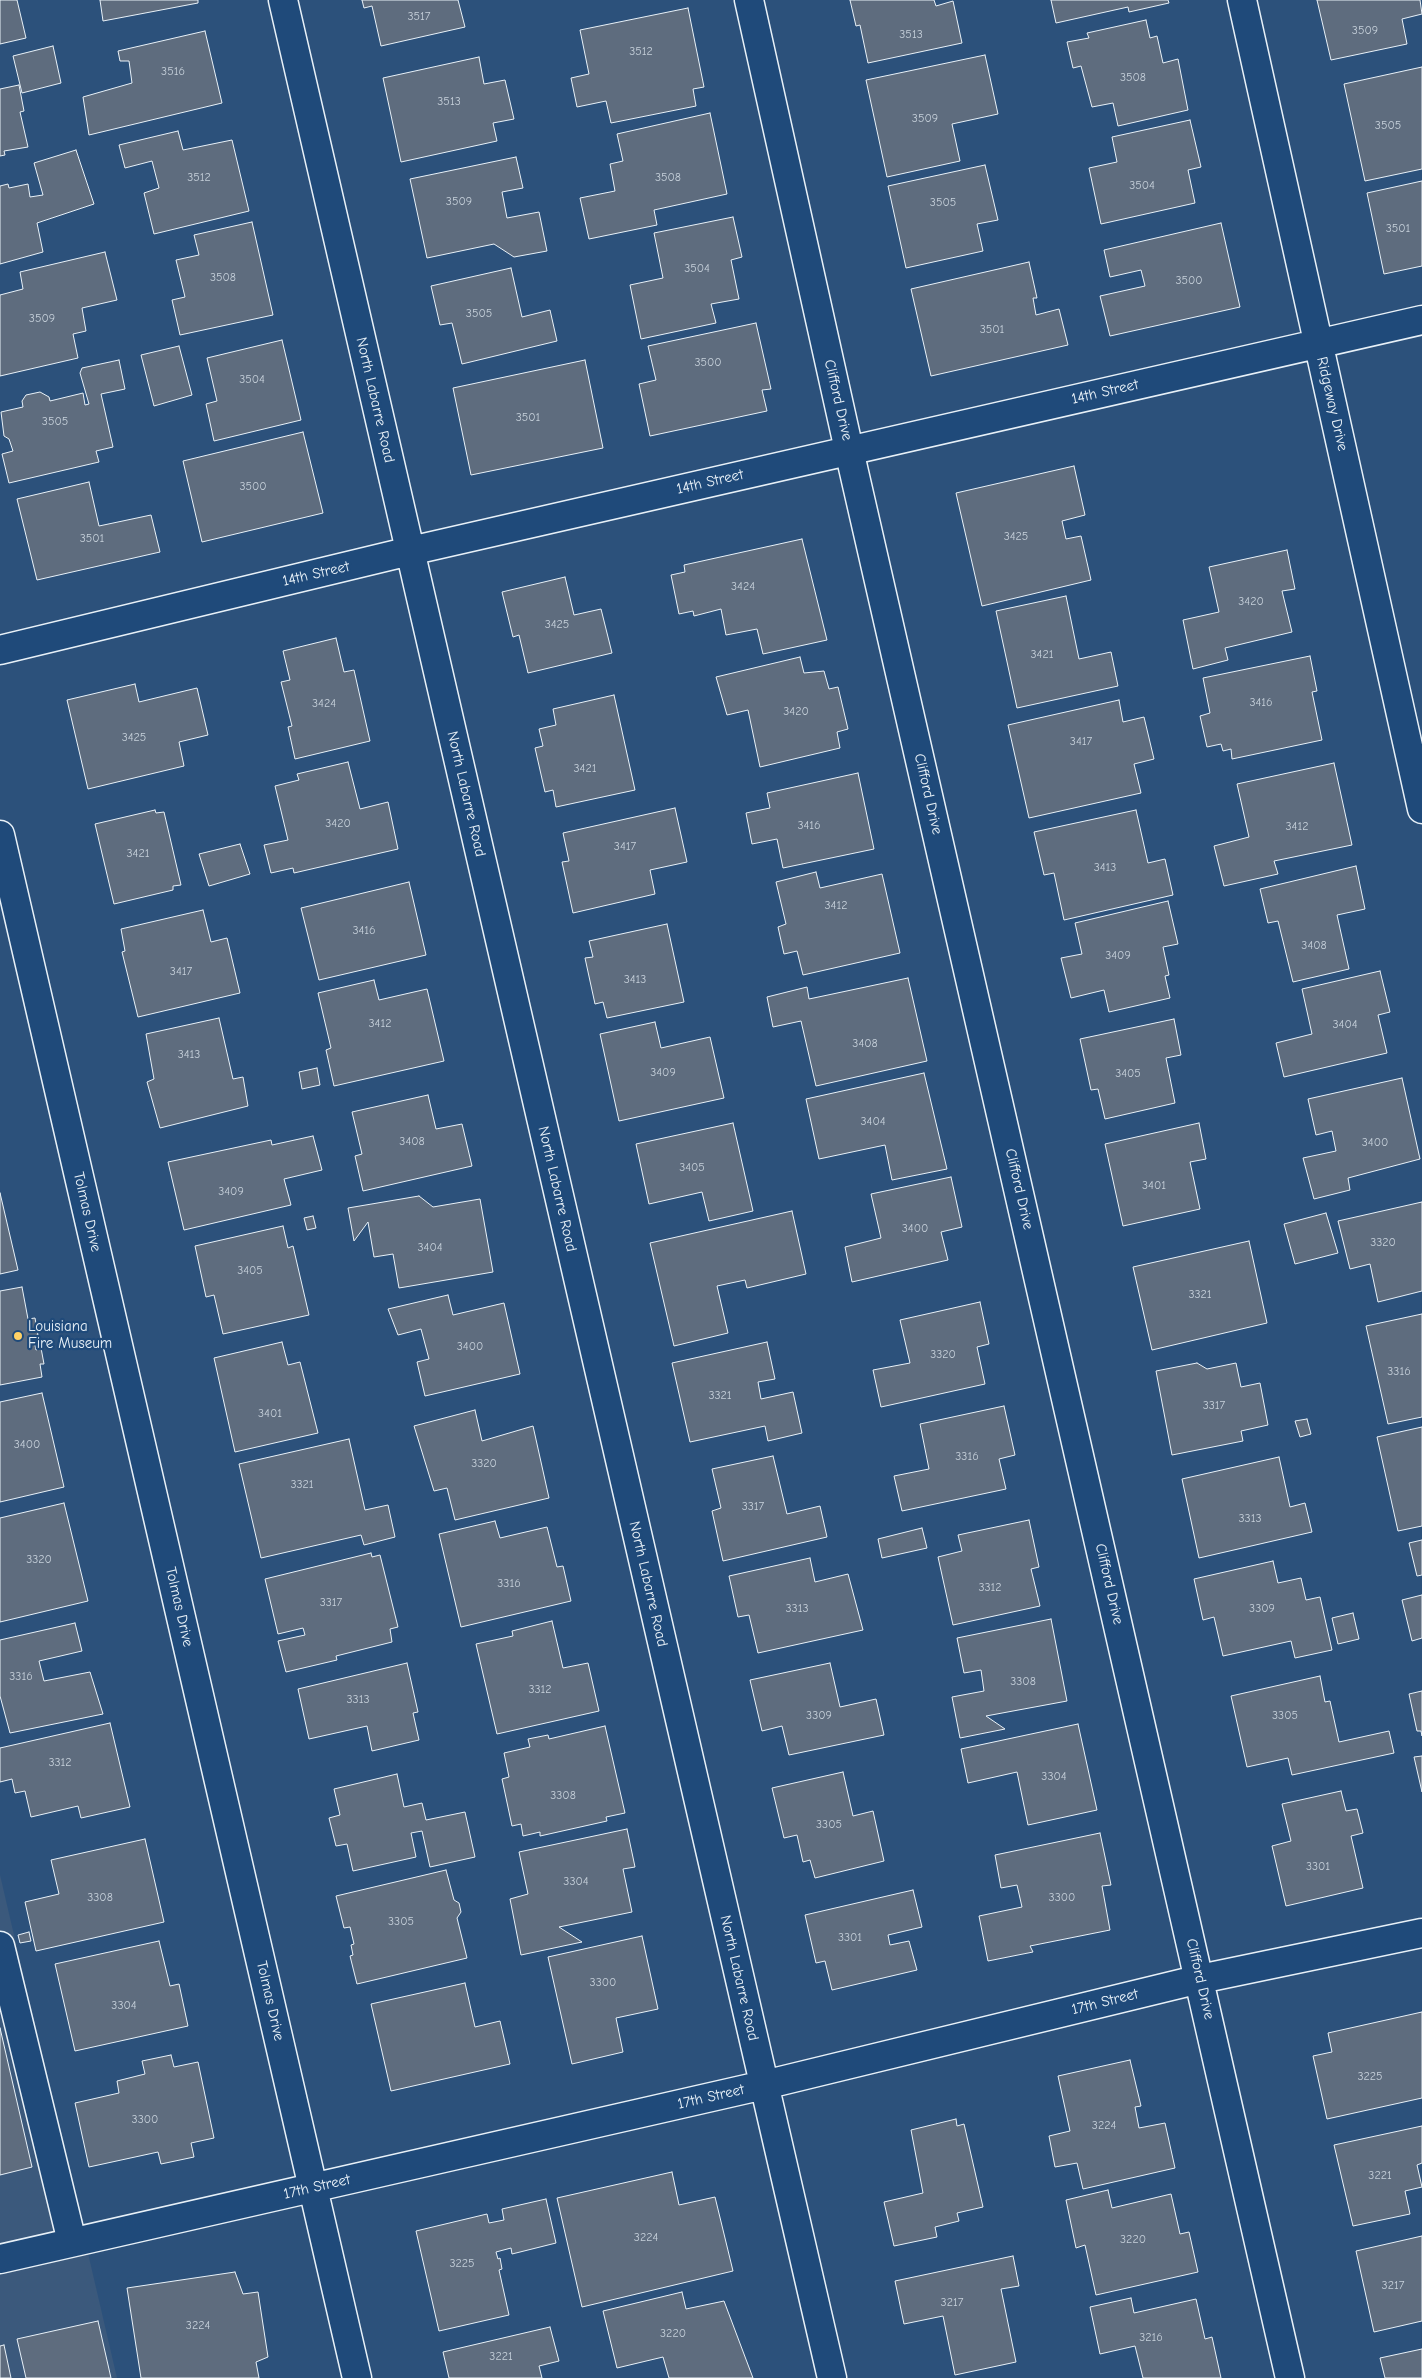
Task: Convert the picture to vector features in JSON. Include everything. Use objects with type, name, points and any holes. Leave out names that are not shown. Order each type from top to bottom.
[{"type":"street","name":"North Labarre Road","points":[[283,0],[832,2378]]},
{"type":"street","name":"Clifford Drive","points":[[749,0],[849,450],[1290,2378]]},
{"type":"street","name":"Ridgeway Drive","points":[[1242,0],[1422,808]]},
{"type":"street","name":"14th Street","points":[[0,650],[849,450],[1422,320]]},
{"type":"street","name":"Tolmas Drive","points":[[0,835],[358,2378]]},
{"type":"street","name":"17th Street","points":[[0,2259],[764,2085],[1200,1979],[1422,1933]]},
{"type":"street","points":[[0,1946],[72,2242]]},
{"type":"shaded area","points":[[0,1875],[117,2378],[0,2378]]},
{"type":"building","points":[[0,0],[17,0],[26,38],[0,44]]},
{"type":"building","points":[[100,0],[198,0],[198,3],[103,21]]},
{"type":"building","points":[[362,0],[458,0],[465,27],[381,46],[372,6],[364,8]]},
{"type":"building","points":[[850,0],[934,0],[936,6],[953,1],[962,43],[868,63],[860,25],[856,26]]},
{"type":"building","points":[[1051,0],[1168,0],[1169,3],[1129,12],[1128,7],[1056,23]]},
{"type":"building","points":[[1317,0],[1420,0],[1422,14],[1402,19],[1407,44],[1331,60]]},
{"type":"building","points":[[688,8],[704,87],[693,89],[696,106],[611,123],[606,101],[577,107],[571,78],[589,74],[580,30]]},
{"type":"building","points":[[1146,20],[1150,38],[1157,36],[1163,63],[1178,59],[1188,110],[1118,126],[1113,103],[1092,107],[1081,66],[1073,68],[1067,42],[1089,38],[1087,33]]},
{"type":"building","points":[[205,31],[222,103],[89,135],[83,97],[132,83],[129,61],[120,61],[118,51]]},
{"type":"building","points":[[53,46],[61,83],[22,93],[13,56]]},
{"type":"building","points":[[985,55],[998,114],[952,124],[960,161],[887,177],[866,80]]},
{"type":"building","points":[[479,57],[484,84],[505,80],[514,119],[493,123],[497,141],[401,162],[383,78]]},
{"type":"building","points":[[1422,67],[1422,169],[1365,181],[1344,84]]},
{"type":"building","points":[[19,85],[24,111],[20,112],[28,147],[4,151],[5,155],[0,156],[0,89]]},
{"type":"building","points":[[710,113],[727,194],[654,210],[657,225],[589,239],[580,198],[615,191],[610,164],[623,161],[617,134]]},
{"type":"building","points":[[1190,120],[1201,167],[1188,170],[1195,203],[1101,224],[1089,168],[1117,162],[1112,137]]},
{"type":"building","points":[[178,131],[183,150],[232,140],[249,211],[154,234],[144,193],[159,188],[152,161],[125,168],[119,145]]},
{"type":"building","points":[[76,150],[94,204],[37,223],[43,252],[0,264],[0,186],[8,184],[9,188],[28,184],[30,197],[43,195],[34,163]]},
{"type":"building","points":[[516,157],[523,188],[502,192],[507,218],[539,212],[547,251],[514,257],[494,244],[427,258],[410,179]]},
{"type":"building","points":[[985,165],[998,220],[977,224],[983,251],[906,268],[888,186]]},
{"type":"building","points":[[1422,181],[1422,266],[1384,274],[1367,193]]},
{"type":"building","points":[[733,217],[742,257],[731,260],[739,299],[711,304],[716,323],[641,339],[630,285],[663,278],[654,233]]},
{"type":"building","points":[[252,222],[273,315],[180,335],[172,300],[185,297],[176,260],[199,255],[194,235]]},
{"type":"building","points":[[1221,223],[1240,307],[1110,336],[1100,296],[1145,286],[1141,270],[1110,277],[1104,250]]},
{"type":"building","points":[[105,252],[117,300],[82,308],[86,331],[73,334],[78,358],[0,376],[0,295],[23,289],[20,272]]},
{"type":"building","points":[[1029,262],[1037,298],[1033,298],[1036,315],[1059,309],[1068,345],[931,376],[911,289]]},
{"type":"building","points":[[511,268],[522,317],[550,310],[557,341],[462,364],[452,323],[440,325],[431,286]]},
{"type":"building","points":[[756,323],[771,389],[762,390],[767,411],[650,436],[639,384],[656,380],[648,346]]},
{"type":"building","points":[[282,340],[301,420],[214,441],[206,404],[217,401],[207,358]]},
{"type":"building","points":[[179,346],[192,395],[154,406],[141,355]]},
{"type":"building","points":[[119,360],[125,389],[101,394],[113,447],[96,451],[99,462],[9,483],[2,454],[13,451],[9,439],[4,436],[1,412],[23,407],[22,401],[26,395],[40,392],[49,397],[50,401],[83,393],[85,405],[89,404],[80,373],[82,368]]},
{"type":"building","points":[[585,360],[603,448],[471,475],[453,388]]},
{"type":"building","points":[[303,432],[323,513],[202,542],[183,461]]},
{"type":"building","points":[[1074,466],[1085,515],[1062,521],[1066,539],[1081,536],[1091,580],[982,606],[956,493]]},
{"type":"building","points":[[89,482],[99,526],[151,515],[160,552],[37,580],[17,499]]},
{"type":"building","points":[[802,539],[827,640],[763,654],[757,629],[726,635],[721,609],[694,616],[693,611],[679,614],[671,575],[685,572],[684,565]]},
{"type":"building","points":[[1287,550],[1295,589],[1282,591],[1292,632],[1225,648],[1228,660],[1193,669],[1183,620],[1219,612],[1209,567]]},
{"type":"building","points":[[565,577],[574,615],[601,609],[612,653],[528,673],[519,635],[513,637],[502,592]]},
{"type":"building","points":[[1066,596],[1079,659],[1111,652],[1118,686],[1017,708],[996,611]]},
{"type":"building","points":[[336,638],[344,672],[354,670],[370,741],[295,759],[288,727],[292,726],[281,682],[290,680],[283,651]]},
{"type":"building","points":[[1310,656],[1317,691],[1312,692],[1322,740],[1232,759],[1231,749],[1223,751],[1221,744],[1207,747],[1200,716],[1210,713],[1203,678]]},
{"type":"building","points":[[800,657],[804,673],[824,671],[829,689],[838,687],[848,729],[837,732],[840,748],[760,767],[748,710],[727,715],[716,677]]},
{"type":"building","points":[[135,684],[139,702],[197,688],[208,735],[179,742],[184,766],[88,789],[67,700]]},
{"type":"building","points":[[614,695],[635,790],[556,807],[553,790],[545,792],[535,748],[543,746],[539,729],[556,725],[553,709]]},
{"type":"building","points":[[1119,700],[1123,722],[1144,717],[1154,759],[1134,764],[1141,793],[1029,818],[1008,725]]},
{"type":"building","points":[[348,762],[360,809],[388,802],[398,849],[294,873],[293,868],[271,873],[264,845],[288,840],[275,786],[299,780],[297,774]]},
{"type":"building","points":[[1334,763],[1352,845],[1274,861],[1278,874],[1224,886],[1214,846],[1249,837],[1237,784]]},
{"type":"building","points":[[858,773],[874,849],[783,868],[777,839],[752,844],[746,813],[770,808],[767,793]]},
{"type":"building","points":[[675,808],[687,862],[650,870],[655,894],[573,913],[562,862],[569,861],[563,833]]},
{"type":"building","points":[[155,810],[156,813],[164,812],[181,885],[173,886],[173,890],[114,904],[95,824]]},
{"type":"building","points":[[1136,810],[1148,863],[1165,859],[1173,895],[1064,920],[1054,873],[1044,875],[1034,832]]},
{"type":"building","points":[[240,844],[250,874],[209,886],[199,854]]},
{"type":"building","points":[[1356,866],[1365,909],[1337,915],[1349,969],[1293,982],[1278,921],[1268,923],[1260,889]]},
{"type":"building","points":[[816,872],[820,888],[882,874],[900,953],[803,975],[797,951],[784,954],[778,927],[786,924],[776,882]]},
{"type":"building","points":[[409,882],[426,955],[319,980],[301,908]]},
{"type":"building","points":[[1168,901],[1178,944],[1163,947],[1169,975],[1165,976],[1170,998],[1109,1012],[1104,990],[1071,998],[1061,958],[1082,954],[1075,923]]},
{"type":"building","points":[[203,910],[211,942],[227,938],[240,993],[138,1017],[122,952],[125,951],[121,929]]},
{"type":"building","points":[[667,924],[684,1002],[607,1018],[603,1002],[595,1004],[585,958],[593,957],[589,941]]},
{"type":"building","points":[[1380,971],[1390,1012],[1378,1015],[1387,1053],[1284,1077],[1276,1043],[1312,1034],[1302,989]]},
{"type":"building","points":[[908,978],[927,1061],[816,1086],[801,1021],[773,1027],[767,997],[807,987],[809,999]]},
{"type":"building","points":[[374,980],[379,1000],[427,989],[444,1061],[334,1086],[326,1050],[331,1048],[318,993]]},
{"type":"building","points":[[219,1018],[233,1079],[243,1077],[248,1106],[160,1128],[147,1082],[154,1079],[146,1034]]},
{"type":"building","points":[[1174,1019],[1181,1055],[1166,1058],[1175,1103],[1105,1119],[1098,1089],[1091,1090],[1080,1039]]},
{"type":"building","points":[[655,1022],[661,1048],[710,1037],[724,1098],[619,1121],[600,1034]]},
{"type":"building","points":[[317,1068],[320,1085],[302,1089],[299,1072]]},
{"type":"building","points":[[924,1073],[947,1169],[892,1180],[885,1145],[819,1159],[806,1099]]},
{"type":"building","points":[[1402,1078],[1420,1159],[1348,1178],[1350,1190],[1314,1199],[1303,1158],[1336,1151],[1332,1131],[1316,1135],[1308,1099]]},
{"type":"building","points":[[428,1095],[436,1129],[462,1124],[472,1166],[363,1191],[355,1156],[362,1154],[352,1112]]},
{"type":"building","points":[[733,1123],[753,1211],[709,1221],[702,1192],[649,1204],[636,1144]]},
{"type":"building","points":[[1199,1123],[1206,1159],[1190,1162],[1200,1209],[1123,1226],[1105,1144]]},
{"type":"building","points":[[313,1136],[322,1170],[284,1179],[291,1205],[184,1230],[168,1162],[271,1140],[272,1145]]},
{"type":"building","points":[[951,1177],[962,1227],[941,1232],[948,1260],[852,1282],[845,1247],[881,1238],[871,1194]]},
{"type":"building","points":[[0,1193],[18,1270],[0,1274]]},
{"type":"building","points":[[419,1196],[433,1207],[480,1199],[493,1272],[399,1288],[393,1254],[374,1257],[368,1222],[354,1241],[348,1208]]},
{"type":"building","points":[[1422,1202],[1422,1291],[1378,1302],[1370,1264],[1350,1269],[1338,1221]]},
{"type":"building","points":[[792,1211],[806,1274],[747,1288],[745,1280],[717,1286],[728,1333],[674,1346],[650,1243]]},
{"type":"building","points":[[1326,1213],[1338,1253],[1295,1264],[1284,1224]]},
{"type":"building","points":[[313,1216],[316,1228],[307,1230],[304,1218]]},
{"type":"building","points":[[283,1226],[288,1248],[293,1246],[309,1315],[223,1334],[214,1295],[206,1297],[195,1246]]},
{"type":"building","points":[[1249,1241],[1267,1323],[1152,1350],[1133,1267]]},
{"type":"building","name":"Louisiana Fire Museum","points":[[22,1287],[28,1319],[35,1318],[38,1335],[33,1336],[36,1350],[41,1348],[44,1364],[40,1364],[42,1377],[0,1385],[0,1291]]},
{"type":"building","points":[[448,1295],[453,1315],[504,1303],[520,1374],[425,1396],[417,1362],[429,1359],[421,1329],[398,1335],[388,1309]]},
{"type":"building","points":[[980,1302],[989,1344],[977,1347],[985,1384],[881,1407],[873,1370],[910,1363],[900,1320]]},
{"type":"building","points":[[1422,1314],[1422,1417],[1388,1424],[1366,1326]]},
{"type":"building","points":[[282,1342],[288,1365],[300,1362],[318,1433],[235,1452],[214,1358]]},
{"type":"building","points":[[767,1342],[775,1379],[758,1382],[761,1399],[793,1392],[802,1433],[768,1441],[765,1426],[690,1442],[672,1363]]},
{"type":"building","points":[[1197,1363],[1207,1369],[1236,1363],[1241,1387],[1260,1383],[1268,1425],[1241,1431],[1243,1441],[1172,1455],[1156,1371]]},
{"type":"building","points":[[42,1393],[64,1487],[0,1502],[0,1402]]},
{"type":"building","points":[[1004,1406],[1015,1455],[999,1459],[1006,1489],[902,1511],[894,1476],[929,1469],[920,1424]]},
{"type":"building","points":[[475,1410],[482,1441],[533,1426],[549,1498],[455,1520],[447,1488],[434,1491],[414,1426]]},
{"type":"building","points":[[1307,1419],[1311,1434],[1300,1437],[1295,1421]]},
{"type":"building","points":[[1422,1427],[1422,1526],[1398,1531],[1377,1437]]},
{"type":"building","points":[[349,1439],[365,1510],[388,1505],[395,1537],[364,1545],[361,1535],[261,1558],[239,1464]]},
{"type":"building","points":[[773,1456],[787,1514],[820,1506],[827,1537],[723,1561],[712,1511],[721,1508],[712,1469]]},
{"type":"building","points":[[1279,1457],[1290,1507],[1305,1503],[1312,1532],[1199,1558],[1182,1479]]},
{"type":"building","points":[[64,1503],[88,1601],[0,1622],[0,1518]]},
{"type":"building","points":[[1029,1520],[1039,1567],[1031,1569],[1040,1606],[953,1625],[938,1557],[962,1551],[958,1535]]},
{"type":"building","points":[[495,1521],[500,1538],[547,1527],[557,1567],[563,1566],[571,1601],[461,1627],[439,1534]]},
{"type":"building","points":[[922,1528],[927,1548],[882,1558],[878,1539]]},
{"type":"building","points":[[1422,1540],[1422,1575],[1417,1576],[1409,1543]]},
{"type":"building","points":[[371,1553],[372,1557],[380,1555],[398,1627],[390,1629],[392,1642],[336,1656],[337,1660],[286,1672],[278,1641],[305,1635],[303,1628],[278,1634],[265,1579]]},
{"type":"building","points":[[810,1558],[815,1582],[848,1574],[863,1630],[758,1653],[749,1615],[738,1617],[729,1576]]},
{"type":"building","points":[[1273,1561],[1278,1583],[1301,1578],[1306,1600],[1320,1597],[1332,1650],[1295,1658],[1291,1641],[1223,1656],[1214,1617],[1203,1620],[1194,1579]]},
{"type":"building","points":[[1422,1595],[1422,1638],[1412,1641],[1402,1600]]},
{"type":"building","points":[[1353,1613],[1359,1639],[1338,1644],[1332,1618]]},
{"type":"building","points":[[1051,1619],[1067,1701],[986,1716],[1005,1729],[960,1738],[952,1697],[984,1691],[981,1670],[964,1673],[957,1638]]},
{"type":"building","points":[[552,1621],[563,1668],[588,1663],[599,1711],[497,1734],[476,1644],[513,1636],[512,1631]]},
{"type":"building","points":[[75,1623],[82,1651],[39,1661],[44,1681],[90,1672],[103,1714],[10,1733],[0,1696],[0,1640]]},
{"type":"building","points":[[407,1663],[418,1712],[413,1713],[419,1740],[372,1751],[367,1726],[309,1739],[298,1689]]},
{"type":"building","points":[[830,1663],[840,1707],[876,1699],[884,1735],[789,1755],[782,1726],[762,1731],[750,1680]]},
{"type":"building","points":[[1320,1676],[1325,1702],[1330,1701],[1339,1742],[1389,1731],[1394,1753],[1292,1775],[1288,1758],[1247,1767],[1231,1696]]},
{"type":"building","points":[[1422,1691],[1422,1736],[1421,1731],[1417,1731],[1409,1694]]},
{"type":"building","points":[[110,1723],[130,1807],[81,1818],[78,1806],[31,1817],[25,1791],[15,1793],[12,1779],[0,1782],[0,1748]]},
{"type":"building","points":[[1078,1724],[1097,1810],[1028,1825],[1017,1772],[968,1783],[961,1749]]},
{"type":"building","points":[[605,1726],[625,1813],[606,1817],[607,1821],[540,1836],[540,1832],[523,1836],[521,1824],[512,1826],[502,1779],[509,1777],[504,1753],[530,1747],[528,1739],[548,1735],[549,1739]]},
{"type":"building","points":[[1422,1756],[1422,1792],[1414,1757]]},
{"type":"building","points":[[843,1772],[853,1816],[873,1811],[884,1861],[815,1878],[810,1860],[803,1862],[797,1835],[784,1838],[772,1788]]},
{"type":"building","points":[[397,1774],[404,1807],[422,1803],[426,1820],[465,1812],[475,1857],[430,1867],[422,1831],[411,1833],[416,1857],[353,1871],[347,1844],[336,1846],[329,1818],[340,1815],[334,1789]]},
{"type":"building","points":[[1341,1791],[1346,1811],[1357,1809],[1363,1833],[1351,1836],[1363,1888],[1286,1906],[1272,1846],[1291,1841],[1282,1804]]},
{"type":"building","points":[[627,1829],[635,1867],[623,1869],[632,1912],[559,1927],[582,1942],[521,1955],[510,1899],[528,1894],[519,1852]]},
{"type":"building","points":[[1100,1833],[1111,1885],[1102,1886],[1110,1930],[1030,1946],[1033,1952],[988,1961],[979,1916],[1022,1907],[1017,1885],[1001,1888],[995,1855]]},
{"type":"building","points":[[145,1839],[164,1922],[36,1951],[25,1902],[59,1894],[51,1860]]},
{"type":"building","points":[[446,1870],[454,1900],[459,1903],[461,1912],[457,1918],[467,1958],[357,1984],[350,1956],[353,1955],[351,1945],[354,1944],[350,1927],[344,1928],[336,1896]]},
{"type":"building","points":[[913,1890],[922,1927],[888,1935],[890,1945],[909,1941],[917,1970],[832,1990],[825,1961],[816,1963],[805,1915]]},
{"type":"building","points":[[29,1932],[31,1941],[20,1943],[18,1935]]},
{"type":"building","points":[[642,1936],[658,2009],[616,2018],[623,2052],[572,2064],[548,1957]]},
{"type":"building","points":[[159,1941],[170,1986],[179,1984],[188,2026],[75,2051],[55,1964]]},
{"type":"building","points":[[465,1983],[475,2027],[500,2021],[510,2064],[391,2091],[371,2004]]},
{"type":"building","points":[[1422,2012],[1422,2098],[1327,2119],[1313,2056],[1332,2052],[1328,2033]]},
{"type":"building","points":[[0,2028],[32,2167],[0,2175]]},
{"type":"building","points":[[171,2055],[174,2067],[198,2062],[214,2138],[191,2143],[194,2157],[161,2164],[158,2152],[89,2167],[75,2103],[119,2093],[117,2081],[145,2074],[142,2061]]},
{"type":"building","points":[[1130,2060],[1141,2106],[1135,2107],[1139,2128],[1165,2123],[1175,2168],[1083,2189],[1077,2163],[1055,2167],[1049,2136],[1070,2131],[1058,2076]]},
{"type":"building","points":[[956,2119],[957,2126],[964,2124],[983,2207],[957,2213],[959,2221],[935,2227],[937,2237],[894,2246],[884,2202],[923,2193],[911,2130]]},
{"type":"building","points":[[1422,2126],[1422,2163],[1417,2165],[1422,2187],[1405,2191],[1410,2214],[1353,2226],[1334,2145]]},
{"type":"building","points":[[672,2172],[679,2205],[715,2197],[733,2271],[582,2307],[557,2198]]},
{"type":"building","points":[[1108,2190],[1112,2208],[1171,2194],[1180,2234],[1189,2232],[1198,2272],[1096,2295],[1085,2245],[1076,2248],[1066,2200]]},
{"type":"building","points":[[546,2199],[556,2243],[512,2254],[511,2248],[496,2252],[498,2259],[500,2258],[502,2269],[499,2270],[509,2315],[439,2331],[416,2231],[487,2214],[489,2223],[504,2220],[502,2209]]},
{"type":"building","points":[[1422,2236],[1422,2321],[1374,2332],[1356,2251]]},
{"type":"building","points":[[1013,2256],[1019,2286],[1001,2289],[1016,2362],[955,2375],[943,2316],[904,2324],[895,2281]]},
{"type":"building","points":[[235,2272],[243,2294],[258,2292],[268,2357],[256,2362],[259,2378],[141,2378],[127,2288]]},
{"type":"building","points":[[682,2292],[686,2309],[724,2301],[753,2378],[669,2378],[663,2357],[617,2368],[603,2311]]},
{"type":"building","points":[[1131,2298],[1134,2313],[1196,2299],[1205,2339],[1212,2337],[1221,2378],[1143,2378],[1135,2346],[1100,2354],[1090,2307]]},
{"type":"building","points":[[98,2321],[111,2378],[26,2378],[17,2339]]},
{"type":"building","points":[[550,2327],[559,2361],[539,2366],[542,2378],[449,2378],[443,2352]]},
{"type":"building","points":[[4,2345],[11,2378],[0,2378],[0,2346]]},
{"type":"building","points":[[1422,2349],[1422,2378],[1385,2378],[1380,2358]]},
{"type":"place","name":"Louisiana Fire Museum","points":[[18,1336]]}]
